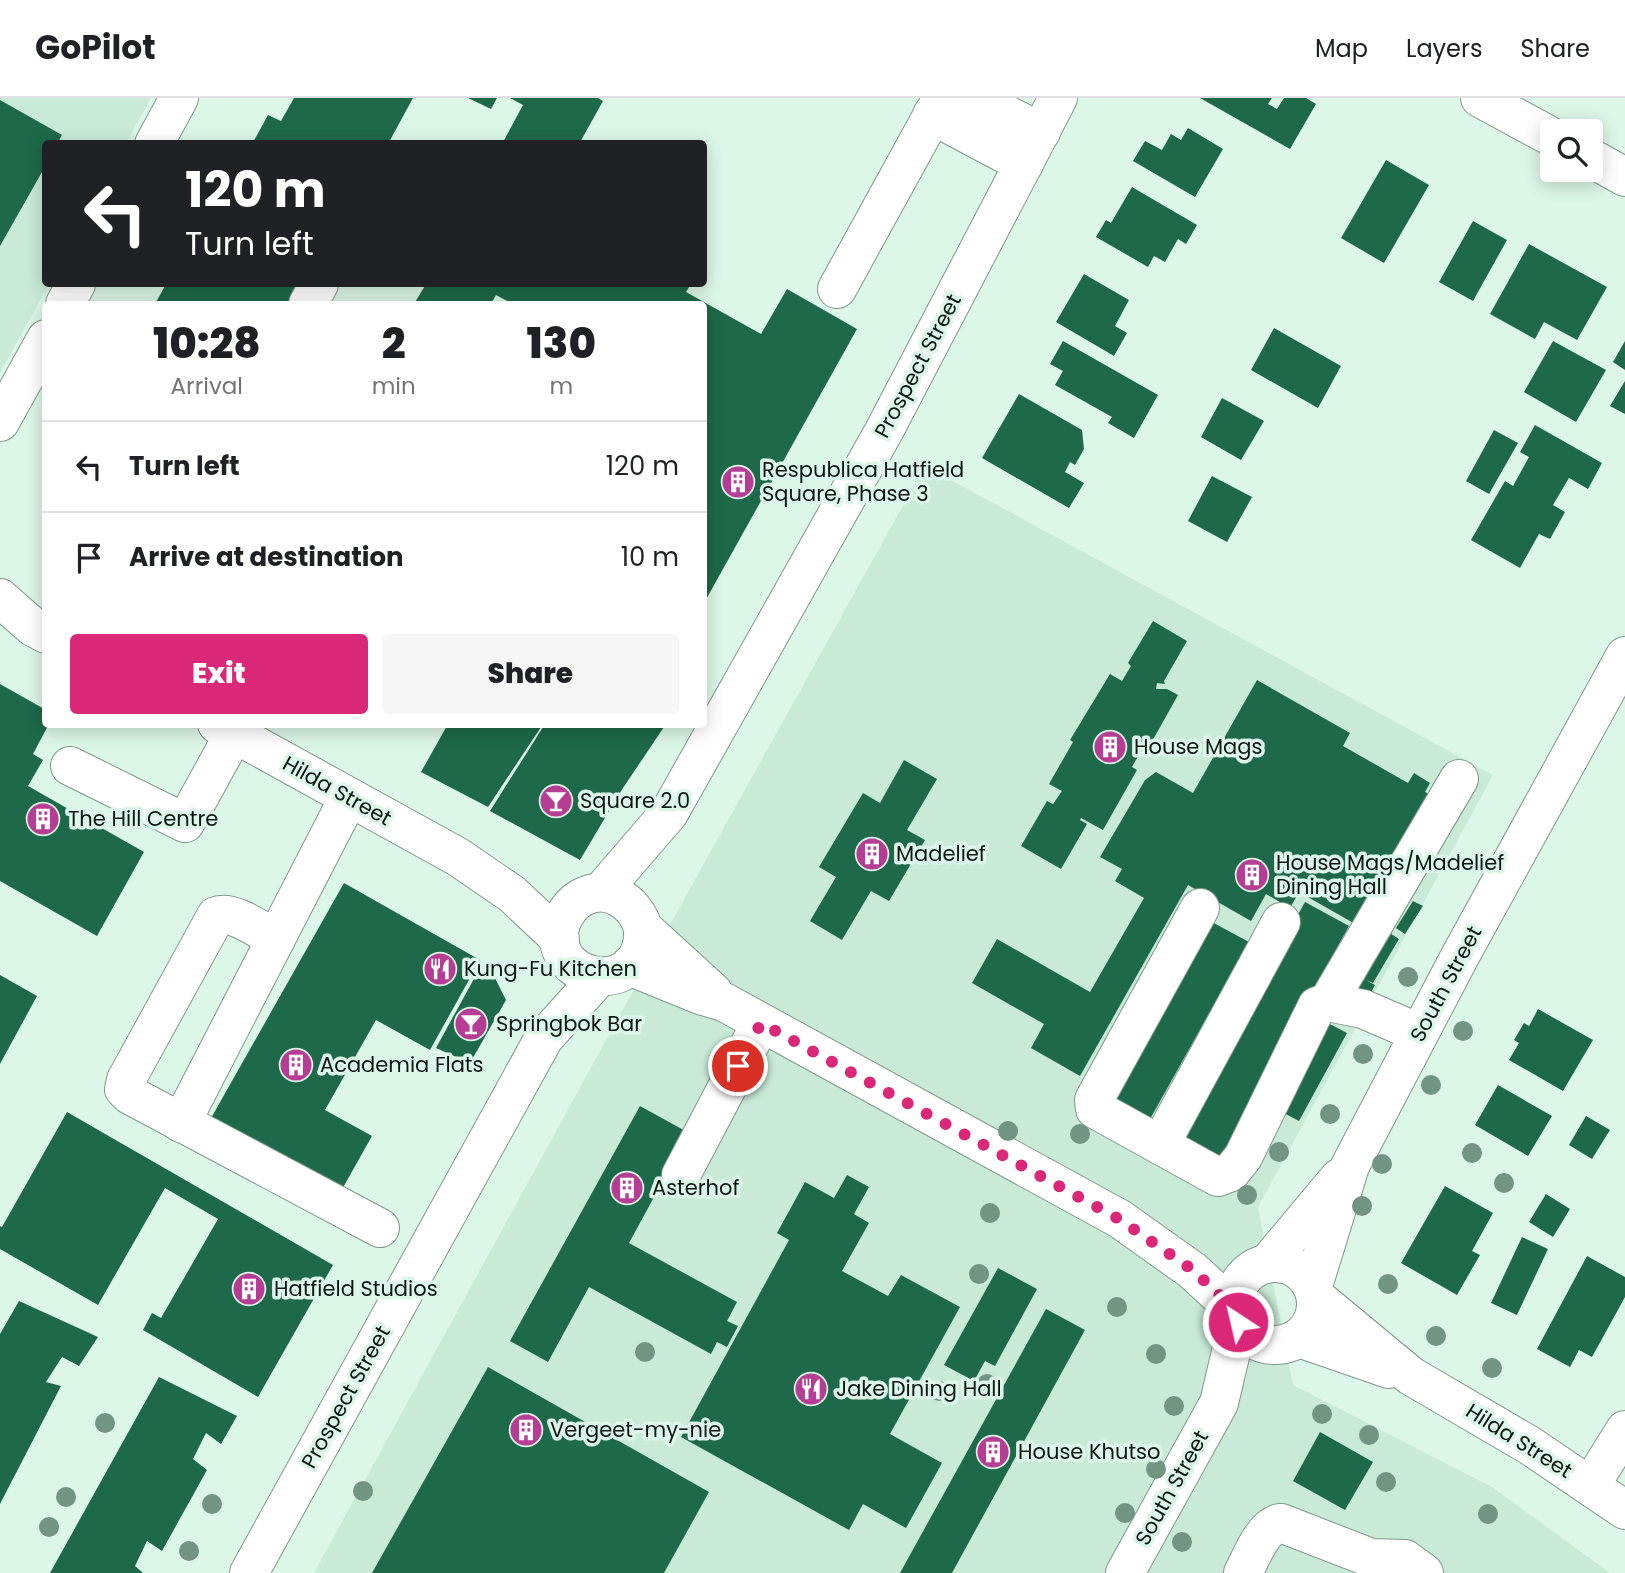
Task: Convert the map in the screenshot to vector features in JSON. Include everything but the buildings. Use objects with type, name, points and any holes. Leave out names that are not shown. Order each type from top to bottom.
[{"type":"street","points":[[156,140],[179,98]]},
{"type":"street","points":[[973,98],[1032,148]]},
{"type":"street","name":"Prospect Street","points":[[591,895],[668,813],[884,431],[1058,98]]},
{"type":"street","points":[[1488,100],[1540,130]]},
{"type":"street","points":[[837,289],[937,106],[1032,148]]},
{"type":"street","points":[[1603,165],[1625,177]]},
{"type":"street","points":[[0,422],[42,347]]},
{"type":"street","points":[[0,598],[26,628]]},
{"type":"street","name":"South Street","points":[[1315,1292],[1350,1166],[1419,1033],[1625,656]]},
{"type":"street","points":[[70,766],[185,823],[225,729]]},
{"type":"street","name":"Hilda Street","points":[[225,729],[458,857],[512,894],[561,946]]},
{"type":"street","points":[[1328,1002],[1459,779]]},
{"type":"street","points":[[181,1123],[349,797]]},
{"type":"street","name":"Prospect Street","points":[[639,919],[668,813]]},
{"type":"street","name":"Hilda Street","points":[[458,857],[522,882],[591,895]]},
{"type":"street","points":[[639,919],[643,938],[641,949],[636,959],[614,971],[589,974],[578,970],[569,962],[561,946],[560,927],[571,906],[591,895],[621,897],[630,903],[639,919],[724,1003]]},
{"type":"street","points":[[1200,908],[1094,1100],[1095,1109],[1218,1177],[1231,1172],[1243,1157],[1317,1006],[1328,1002],[1363,1009],[1419,1033]]},
{"type":"street","points":[[276,939],[231,915],[222,913],[216,916],[126,1080],[124,1089],[181,1123],[380,1228]]},
{"type":"street","points":[[1160,1145],[1281,922]]},
{"type":"street","name":"Prospect Street","points":[[249,1573],[544,1038],[556,991],[561,946]]},
{"type":"street","points":[[614,971],[724,1003],[1119,1219],[1193,1270],[1236,1316],[1245,1333],[1255,1341],[1268,1346],[1290,1342],[1308,1330],[1317,1309],[1315,1292],[1299,1269],[1279,1262],[1261,1266],[1245,1276],[1238,1286],[1234,1297],[1236,1316]]},
{"type":"street","name":"Prospect Street","points":[[544,1038],[614,971]]},
{"type":"street","points":[[681,1175],[761,1023]]},
{"type":"street","name":"South Street","points":[[1261,1266],[1350,1166]]},
{"type":"street","points":[[1119,1219],[1184,1244],[1261,1266]]},
{"type":"street","name":"Hilda Street","points":[[1315,1292],[1411,1376],[1520,1439],[1625,1510]]},
{"type":"street","name":"South Street","points":[[1125,1573],[1219,1403],[1236,1316]]},
{"type":"street","name":"South Street","points":[[1219,1403],[1290,1342]]},
{"type":"street","name":"Hilda Street","points":[[1290,1342],[1411,1376]]},
{"type":"street","points":[[1590,1486],[1625,1430]]},
{"type":"street","points":[[1243,1573],[1260,1540],[1273,1525],[1279,1523],[1286,1524],[1365,1566],[1405,1559],[1424,1573]]},
{"type":"shaded area","points":[[0,98],[151,98],[128,140],[42,140],[42,287],[47,287],[0,373]]},
{"type":"shaded area","points":[[925,466],[1493,775],[1258,1207],[1293,1385],[1492,1487],[1610,1573],[314,1573]]},
{"type":"place","name":"Respublica Hatfield Square, Phase 3","points":[[738,482]]},
{"type":"place","name":"House Mags","points":[[1110,747]]},
{"type":"place","name":"Square 2.0","points":[[556,801]]},
{"type":"place","name":"The Hill Centre","points":[[43,819]]},
{"type":"place","name":"Madelief","points":[[872,854]]},
{"type":"place","name":"House Mags/Madelief Dining Hall","points":[[1252,875]]},
{"type":"place","name":"Kung-Fu Kitchen","points":[[440,969]]},
{"type":"place","name":"Springbok Bar","points":[[471,1024]]},
{"type":"place","name":"Academia Flats","points":[[296,1065]]},
{"type":"place","name":"Asterhof","points":[[627,1188]]},
{"type":"place","name":"Hatfield Studios","points":[[249,1289]]},
{"type":"place","name":"Jake Dining Hall","points":[[811,1389]]},
{"type":"place","name":"Vergeet-my-nie","points":[[526,1430]]},
{"type":"place","name":"House Khutso","points":[[993,1452]]},
{"type":"route","points":[[738,1066],[761,1023],[1119,1219],[1193,1270],[1234,1309],[1238,1322]]}]
